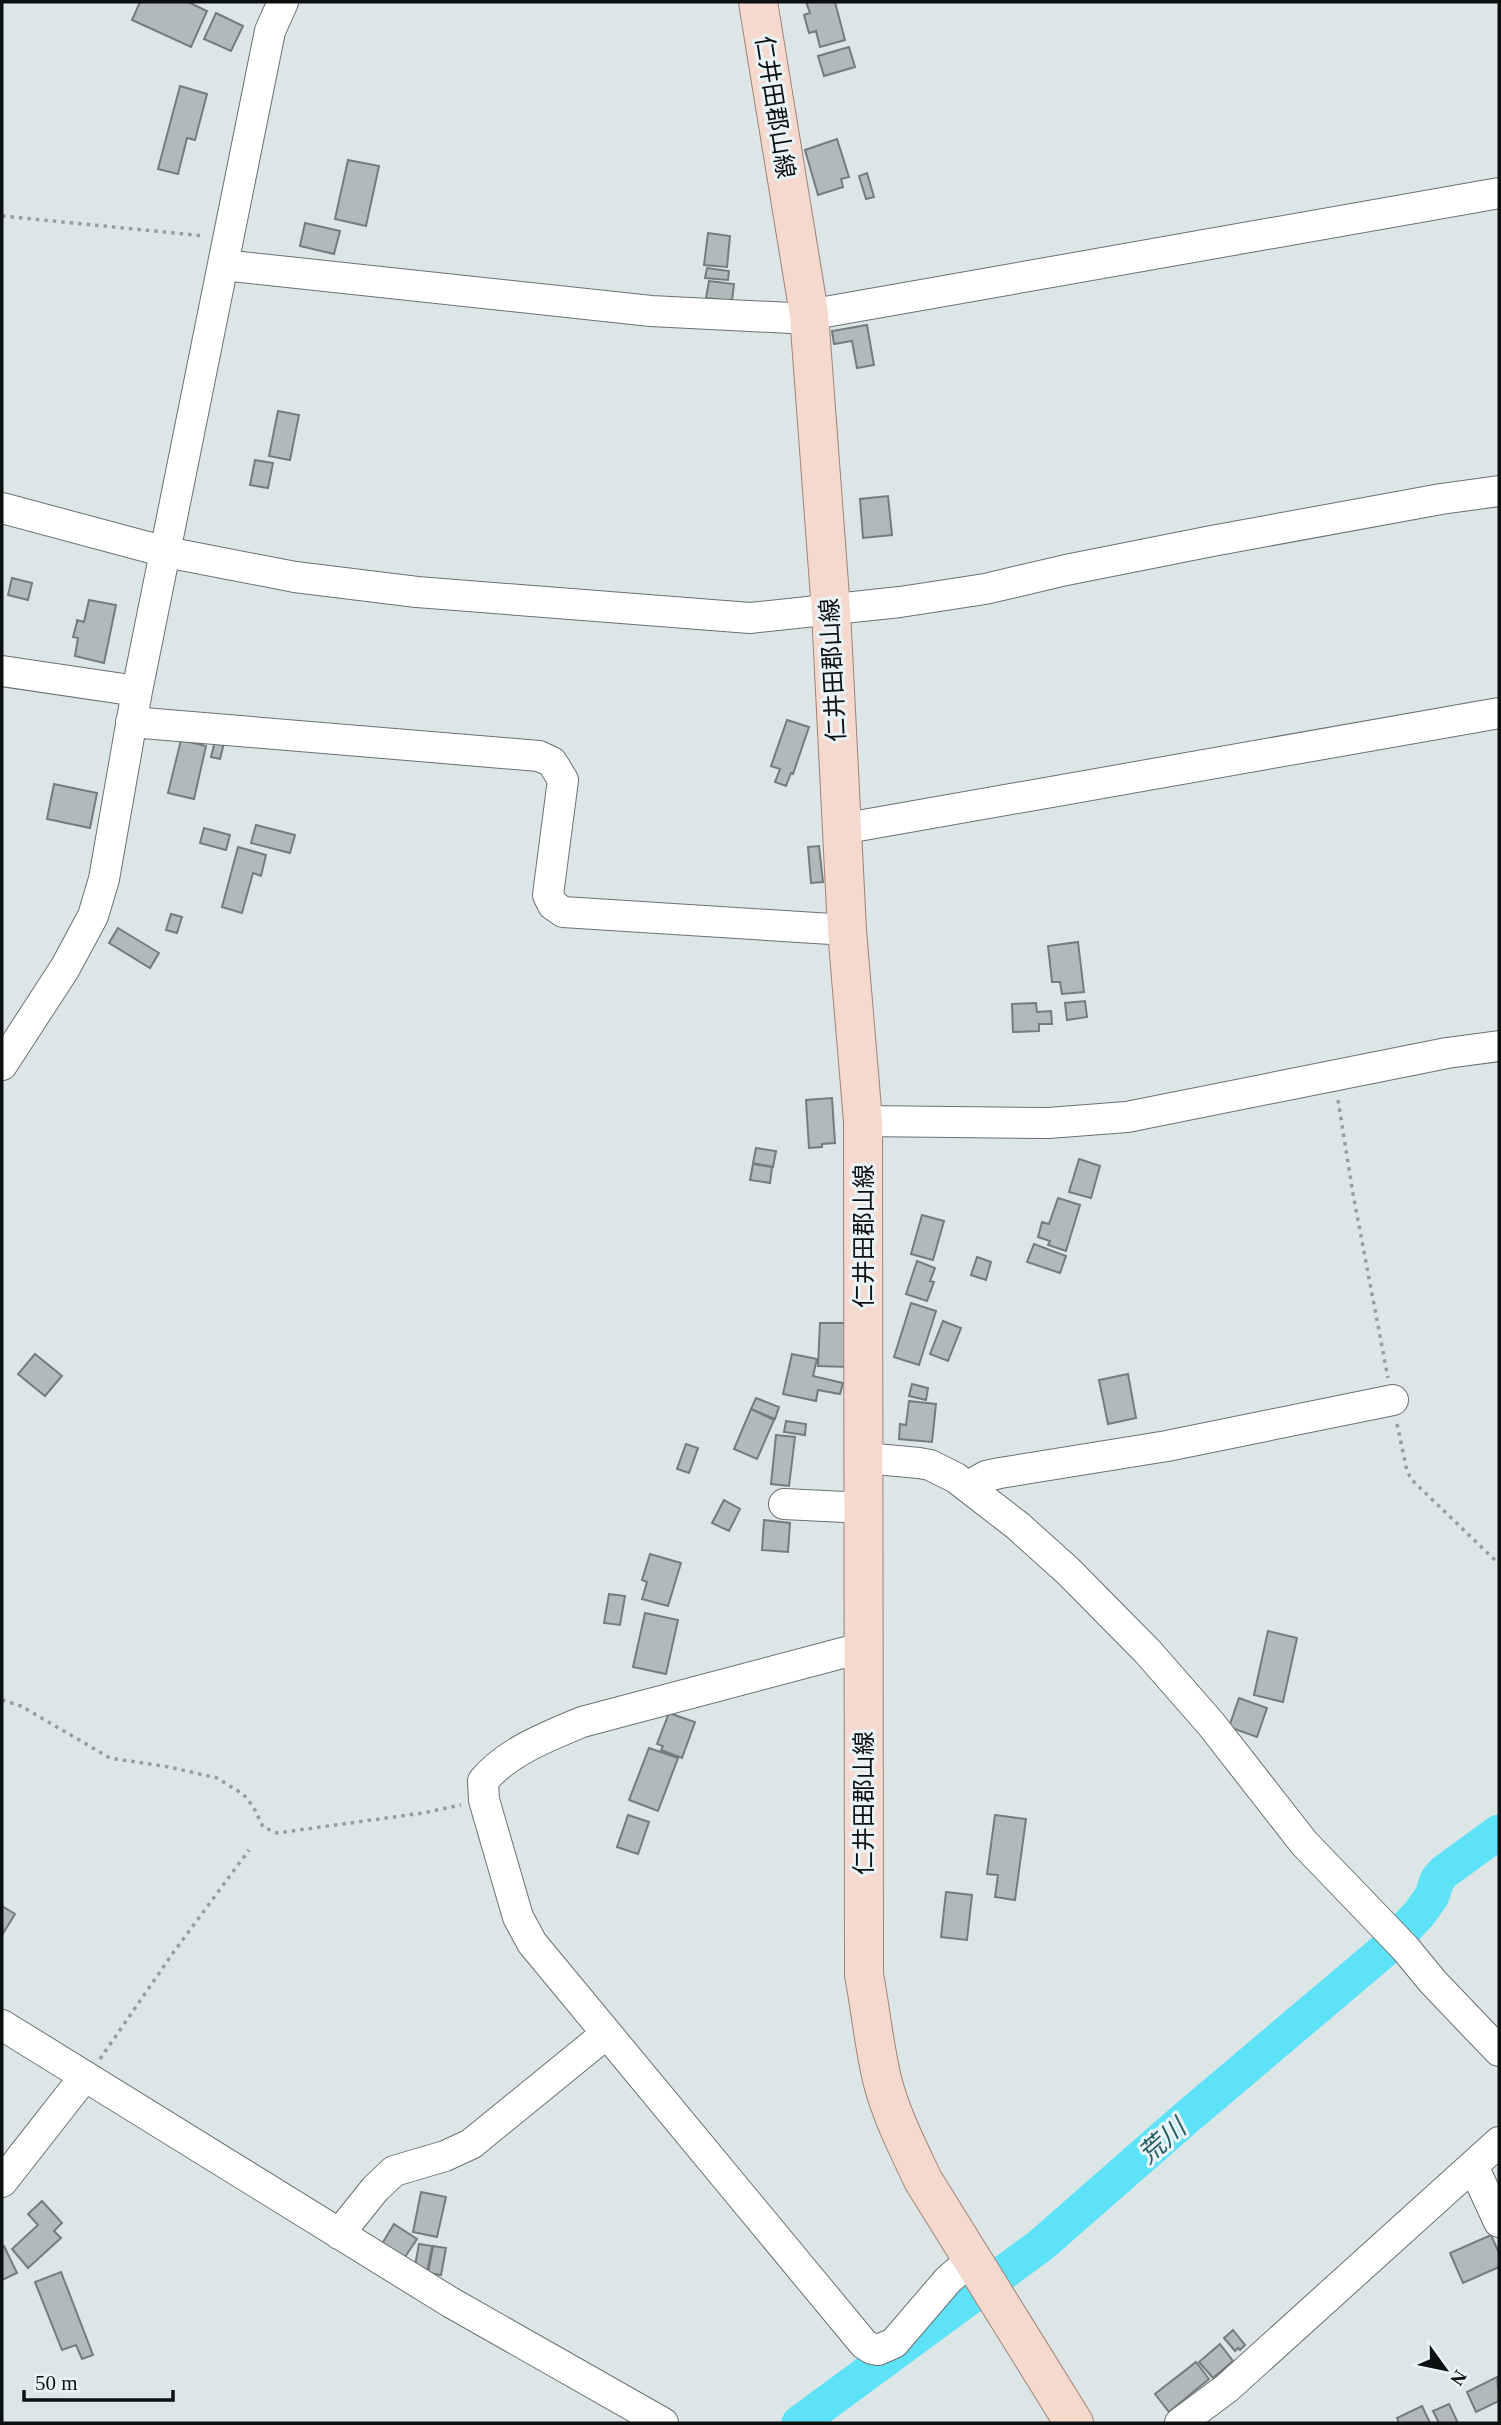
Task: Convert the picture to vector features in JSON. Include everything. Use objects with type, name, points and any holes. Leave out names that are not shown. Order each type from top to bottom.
[{"type":"main road","name":"仁井田郡山線","points":[[758,2],[809,314],[831,611],[847,930],[863,1121],[864,1975],[883,2083],[894,2118],[923,2180],[1074,2423]]},
{"type":"street","points":[[2,1065],[65,968],[93,916],[104,879],[137,691],[270,31],[283,2]]},
{"type":"street","points":[[225,252],[651,311],[791,318],[1499,193]]},
{"type":"street","points":[[2,508],[166,552],[295,577],[417,592],[750,618],[831,611],[985,589],[1212,541],[1441,499],[1499,492]]},
{"type":"street","points":[[2,671],[137,691]]},
{"type":"street","points":[[841,829],[1499,713]]},
{"type":"street","points":[[131,722],[538,756],[552,762],[562,780],[548,895],[553,905],[563,912],[847,930]]},
{"type":"street","points":[[863,1121],[1081,1122],[1127,1118],[1447,1053],[1499,1046]]},
{"type":"street","points":[[968,1486],[986,1476],[1000,1473],[1167,1446],[1393,1400]]},
{"type":"street","points":[[865,1458],[930,1465],[968,1486],[1068,1571],[1148,1652],[1211,1724],[1304,1843],[1499,2051]]},
{"type":"street","points":[[784,1504],[865,1508]]},
{"type":"street","points":[[865,1647],[571,1726],[532,1745],[491,1772],[483,1781],[484,1800],[518,1917],[526,1934],[857,2337],[872,2349],[878,2350],[894,2343],[948,2280],[972,2259]]},
{"type":"street","points":[[2,2025],[450,2302],[663,2423]]},
{"type":"street","points":[[339,2234],[384,2179],[405,2167],[444,2156],[471,2144],[606,2034]]},
{"type":"street","points":[[2,2182],[85,2076]]},
{"type":"street","points":[[1180,2423],[1227,2388],[1499,2142]]},
{"type":"street","points":[[1473,2166],[1499,2222]]},
{"type":"path","points":[[2,216],[225,252]]},
{"type":"path","points":[[1334,1076],[1353,1194],[1409,1477],[1499,1564]]},
{"type":"path","points":[[2,1700],[21,1706],[110,1758],[217,1778],[243,1794],[253,1806],[263,1827],[282,1833],[423,1813],[484,1800]]},
{"type":"path","points":[[85,2076],[249,1850]]},
{"type":"building","points":[[140,2],[188,2],[207,11],[191,47],[132,20]]},
{"type":"building","points":[[806,2],[835,2],[845,40],[820,47],[816,31],[809,33],[804,15],[810,13]]},
{"type":"building","points":[[216,13],[243,26],[231,51],[204,39]]},
{"type":"building","points":[[849,47],[855,67],[824,76],[818,56]]},
{"type":"building","points":[[180,86],[207,94],[195,140],[187,138],[178,174],[158,169]]},
{"type":"building","points":[[837,139],[849,177],[841,179],[843,187],[818,195],[805,150]]},
{"type":"building","points":[[348,160],[379,166],[366,226],[335,219]]},
{"type":"building","points":[[867,173],[874,197],[866,199],[859,176]]},
{"type":"building","points":[[305,223],[340,231],[334,254],[300,246]]},
{"type":"building","points":[[708,233],[730,236],[727,267],[704,265]]},
{"type":"building","points":[[707,268],[729,271],[728,280],[705,278]]},
{"type":"building","points":[[709,281],[734,284],[732,301],[706,298]]},
{"type":"building","points":[[867,325],[874,365],[857,368],[852,341],[834,344],[832,331]]},
{"type":"building","points":[[278,411],[299,415],[290,460],[269,456]]},
{"type":"building","points":[[255,460],[273,463],[268,488],[250,485]]},
{"type":"building","points":[[888,496],[892,535],[863,538],[860,499]]},
{"type":"building","points":[[12,578],[32,583],[28,600],[8,595]]},
{"type":"building","points":[[89,600],[116,605],[104,663],[75,656],[78,638],[73,637],[77,620],[84,622]]},
{"type":"building","points":[[787,720],[809,727],[793,774],[791,773],[786,786],[775,782],[780,769],[771,766]]},
{"type":"building","points":[[181,740],[206,746],[194,799],[168,793]]},
{"type":"building","points":[[215,741],[224,743],[220,759],[211,757]]},
{"type":"building","points":[[54,784],[97,793],[90,828],[47,819]]},
{"type":"building","points":[[256,825],[295,835],[290,853],[251,843]]},
{"type":"building","points":[[204,828],[230,835],[226,850],[200,843]]},
{"type":"building","points":[[819,846],[823,882],[811,883],[808,847]]},
{"type":"building","points":[[238,847],[266,855],[261,876],[253,873],[242,913],[222,907]]},
{"type":"building","points":[[171,914],[182,917],[177,933],[166,930]]},
{"type":"building","points":[[118,928],[159,953],[150,968],[109,943]]},
{"type":"building","points":[[1078,942],[1084,992],[1062,994],[1060,982],[1052,982],[1048,946]]},
{"type":"building","points":[[1085,1001],[1087,1017],[1067,1020],[1065,1003]]},
{"type":"building","points":[[1036,1003],[1037,1012],[1051,1011],[1052,1024],[1039,1024],[1039,1031],[1013,1032],[1012,1004]]},
{"type":"building","points":[[832,1098],[835,1143],[809,1148],[806,1100]]},
{"type":"building","points":[[756,1148],[776,1151],[773,1167],[753,1163]]},
{"type":"building","points":[[1079,1159],[1100,1166],[1091,1198],[1069,1192]]},
{"type":"building","points":[[753,1164],[772,1167],[770,1183],[750,1180]]},
{"type":"building","points":[[1058,1198],[1080,1205],[1066,1251],[1048,1245],[1050,1241],[1038,1237],[1042,1222],[1049,1224]]},
{"type":"building","points":[[922,1215],[944,1221],[933,1260],[911,1254]]},
{"type":"building","points":[[1034,1244],[1066,1256],[1060,1273],[1027,1262]]},
{"type":"building","points":[[977,1257],[991,1262],[986,1280],[971,1275]]},
{"type":"building","points":[[917,1261],[935,1268],[930,1281],[934,1282],[927,1301],[906,1294]]},
{"type":"building","points":[[911,1303],[936,1311],[919,1365],[894,1357]]},
{"type":"building","points":[[943,1321],[961,1328],[948,1361],[930,1354]]},
{"type":"building","points":[[820,1323],[850,1323],[849,1367],[818,1366]]},
{"type":"building","points":[[35,1354],[62,1376],[45,1396],[18,1374]]},
{"type":"building","points":[[792,1354],[817,1359],[813,1376],[843,1383],[840,1394],[818,1390],[816,1401],[783,1394]]},
{"type":"building","points":[[1128,1374],[1136,1418],[1108,1424],[1099,1380]]},
{"type":"building","points":[[912,1384],[928,1388],[926,1400],[909,1396]]},
{"type":"building","points":[[756,1398],[779,1407],[775,1419],[751,1409]]},
{"type":"building","points":[[909,1401],[936,1404],[932,1442],[899,1439],[900,1424],[906,1425]]},
{"type":"building","points":[[751,1409],[774,1420],[757,1459],[734,1449]]},
{"type":"building","points":[[786,1421],[806,1424],[805,1435],[784,1432]]},
{"type":"building","points":[[776,1435],[795,1437],[789,1486],[771,1484]]},
{"type":"building","points":[[686,1444],[698,1448],[689,1473],[677,1469]]},
{"type":"building","points":[[724,1500],[740,1509],[729,1531],[712,1523]]},
{"type":"building","points":[[764,1520],[790,1523],[788,1552],[762,1550]]},
{"type":"building","points":[[650,1554],[681,1563],[668,1606],[642,1599],[647,1582],[642,1580]]},
{"type":"building","points":[[609,1594],[625,1596],[620,1625],[604,1623]]},
{"type":"building","points":[[645,1613],[678,1620],[666,1674],[633,1667]]},
{"type":"building","points":[[1268,1631],[1297,1638],[1283,1702],[1254,1695]]},
{"type":"building","points":[[1239,1698],[1267,1708],[1257,1737],[1229,1727]]},
{"type":"building","points":[[669,1713],[695,1722],[682,1758],[661,1750],[663,1746],[657,1744]]},
{"type":"building","points":[[649,1748],[678,1758],[658,1811],[629,1800]]},
{"type":"building","points":[[628,1815],[649,1822],[638,1854],[617,1847]]},
{"type":"building","points":[[995,1815],[1026,1819],[1015,1900],[995,1897],[998,1875],[987,1874]]},
{"type":"building","points":[[946,1892],[972,1895],[967,1940],[941,1937]]},
{"type":"building","points":[[2,1906],[15,1914],[2,1935]]},
{"type":"building","points":[[421,2192],[446,2197],[437,2237],[413,2232]]},
{"type":"building","points":[[42,2201],[62,2223],[54,2231],[61,2238],[28,2268],[12,2249],[38,2225],[28,2214]]},
{"type":"building","points":[[394,2224],[417,2239],[401,2263],[379,2249]]},
{"type":"building","points":[[1491,2235],[1499,2253],[1499,2267],[1463,2283],[1450,2253]]},
{"type":"building","points":[[419,2244],[432,2246],[427,2273],[414,2271]]},
{"type":"building","points":[[4,2246],[17,2273],[2,2280],[2,2247]]},
{"type":"building","points":[[433,2246],[446,2248],[441,2275],[428,2273]]},
{"type":"building","points":[[61,2272],[93,2355],[82,2359],[76,2345],[62,2350],[35,2282]]},
{"type":"building","points":[[1233,2330],[1245,2345],[1240,2350],[1238,2348],[1235,2351],[1224,2338]]},
{"type":"building","points":[[1220,2344],[1233,2361],[1213,2378],[1199,2362]]},
{"type":"building","points":[[1196,2362],[1209,2379],[1169,2412],[1155,2394]]},
{"type":"building","points":[[1497,2377],[1499,2401],[1476,2412],[1467,2392]]},
{"type":"building","points":[[1449,2404],[1458,2423],[1439,2423],[1433,2411]]},
{"type":"building","points":[[1422,2406],[1430,2423],[1399,2423],[1397,2418]]},
{"type":"waterway","name":"荒川","points":[[799,2423],[1041,2245],[1387,1948],[1419,1914],[1444,1872],[1499,1832]]}]
